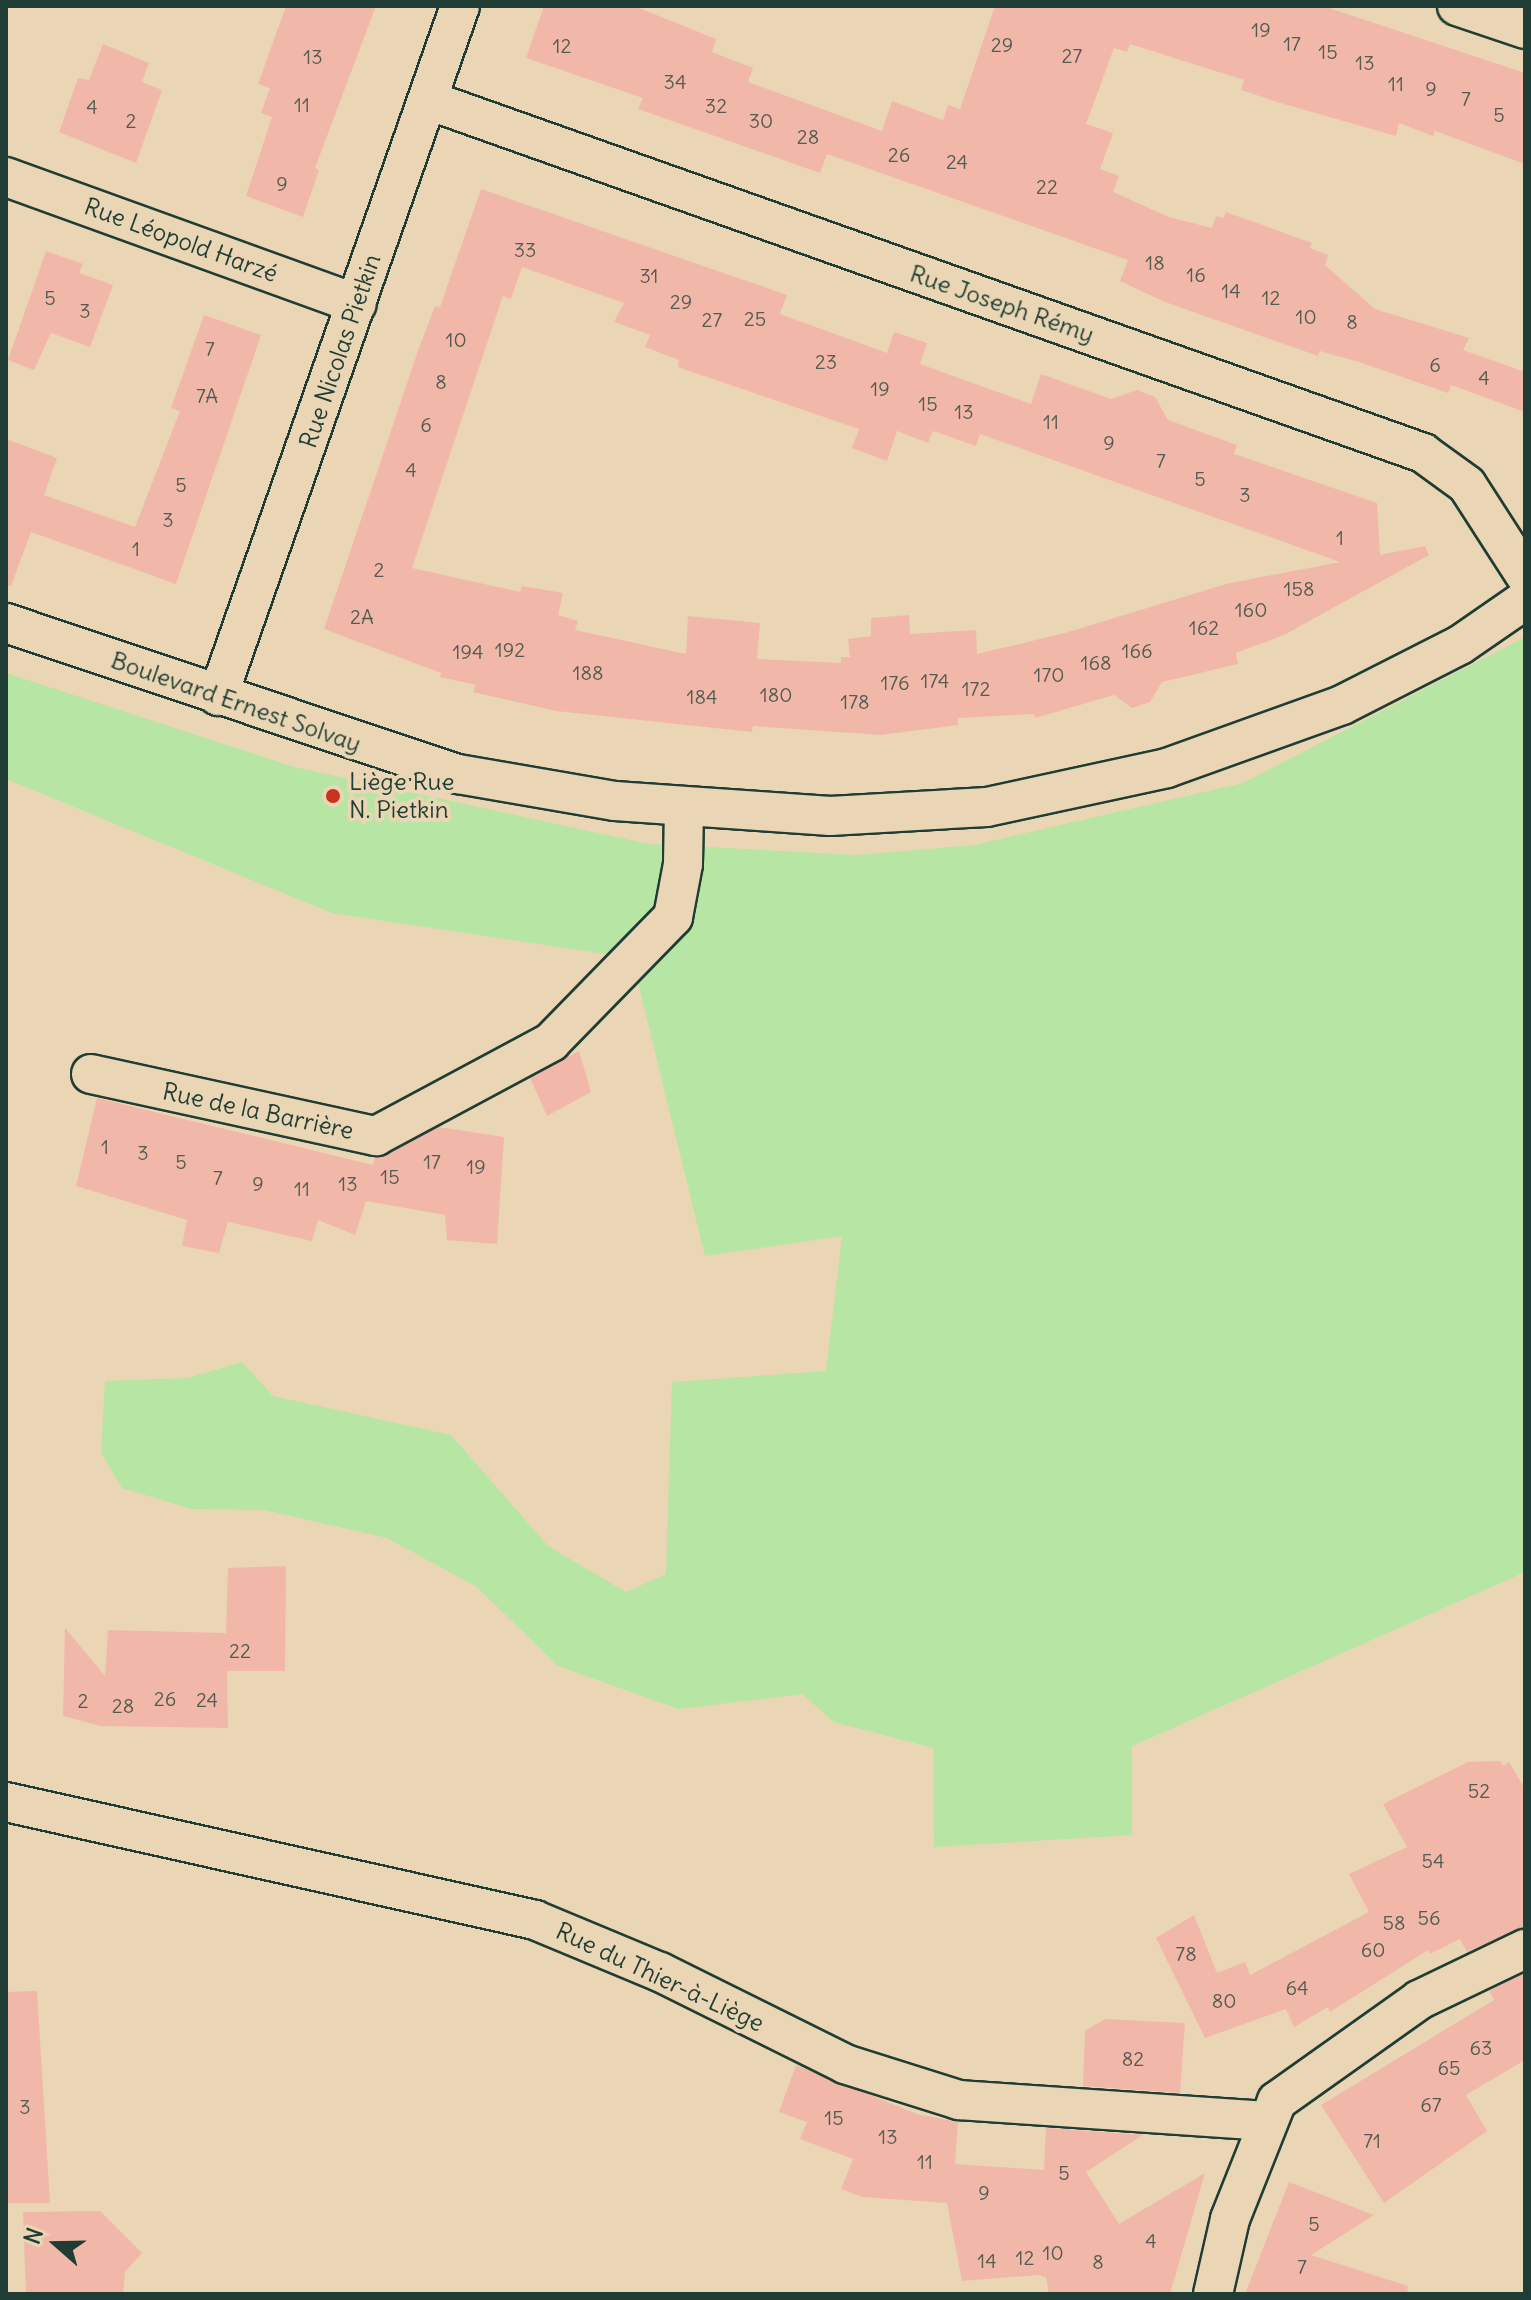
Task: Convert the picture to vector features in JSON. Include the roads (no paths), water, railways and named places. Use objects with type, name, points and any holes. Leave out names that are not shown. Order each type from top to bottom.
[{"type":"street","name":"Rue Nicolas Pietkin","points":[[218,696],[460,6]]},
{"type":"street","points":[[1457,6],[1525,29]]},
{"type":"street","name":"Rue Joseph Rémy","points":[[428,100],[1423,453],[1467,485],[1525,575]]},
{"type":"street","name":"Rue Léopold Harzé","points":[[6,177],[357,304]]},
{"type":"street","name":"Boulevard Ernest Solvay","points":[[6,623],[458,774],[579,797],[684,809],[890,815],[987,807],[1104,784],[1232,747],[1342,705],[1460,645],[1525,600]]},
{"type":"street","name":"Rue de la Barrière","points":[[91,1074],[376,1136],[551,1042],[673,917],[683,864],[684,809]]},
{"type":"street","name":"Rue du Thier-à-Liège","points":[[6,1802],[535,1920],[660,1972],[845,2064],[959,2100],[1266,2121]]},
{"type":"street","points":[[1213,2294],[1230,2219],[1266,2121],[1277,2101],[1419,2000],[1525,1949]]},
{"type":"place","name":"Liège Rue N. Pietkin","points":[[333,796]]}]
